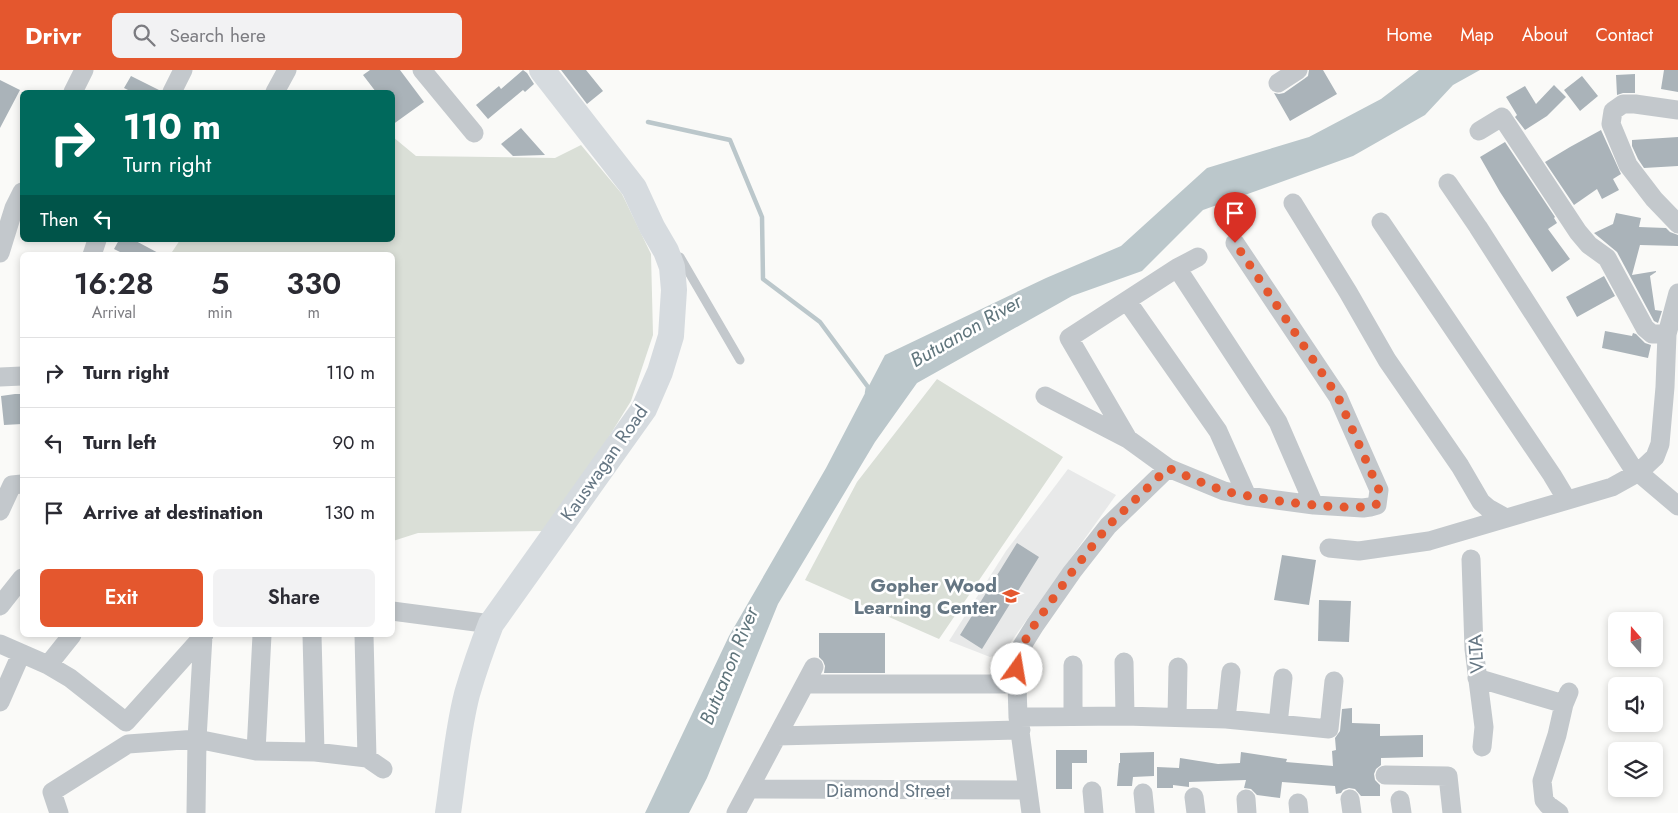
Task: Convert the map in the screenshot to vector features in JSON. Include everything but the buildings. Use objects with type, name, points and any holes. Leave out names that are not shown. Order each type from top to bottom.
[{"type":"street","points":[[74,90],[84,70]]},
{"type":"street","points":[[173,90],[183,70]]},
{"type":"street","points":[[276,90],[287,70]]},
{"type":"street","points":[[422,70],[474,133]]},
{"type":"street","name":"Kauswagan Road","points":[[448,813],[467,696],[476,663],[491,624],[644,410],[660,372],[671,336],[674,290],[672,267],[666,251],[652,227],[634,188],[542,70]]},
{"type":"street","points":[[1278,83],[1298,70]]},
{"type":"street","points":[[1678,110],[1623,104],[1613,110],[1611,124],[1628,165],[1654,199],[1678,224]]},
{"type":"street","points":[[1478,131],[1502,117],[1578,232],[1589,244],[1607,258],[1645,328],[1652,334],[1667,334]]},
{"type":"street","points":[[1448,183],[1509,274],[1632,467],[1678,506]]},
{"type":"street","points":[[0,253],[14,208],[20,196]]},
{"type":"street","points":[[1292,203],[1388,360],[1460,466],[1481,502],[1506,518]]},
{"type":"street","points":[[1381,222],[1567,500]]},
{"type":"street","points":[[1045,396],[1128,439],[1168,468],[1224,490],[1247,496],[1314,505],[1370,508],[1377,504],[1379,490],[1338,397],[1235,243]]},
{"type":"street","points":[[1128,439],[1069,338],[1198,256]]},
{"type":"street","points":[[1177,268],[1278,422],[1314,505]]},
{"type":"street","points":[[1329,548],[1359,551],[1429,540],[1612,486],[1639,472],[1655,457],[1660,444],[1669,374],[1667,334],[1678,293]]},
{"type":"street","points":[[1127,301],[1218,431],[1247,496]]},
{"type":"street","points":[[0,377],[20,376]]},
{"type":"street","points":[[1031,813],[1020,723],[1017,654],[1035,624],[1108,526],[1168,468]]},
{"type":"street","points":[[0,510],[12,481]]},
{"type":"street","name":"VLTA","points":[[1471,560],[1474,649],[1484,727],[1482,747]]},
{"type":"street","points":[[0,606],[20,581]]},
{"type":"street","points":[[395,611],[491,624]]},
{"type":"street","points":[[48,665],[70,637]]},
{"type":"street","points":[[126,722],[202,637]]},
{"type":"street","points":[[196,813],[197,739],[203,637]]},
{"type":"street","points":[[256,751],[262,637]]},
{"type":"street","points":[[312,637],[315,752]]},
{"type":"street","points":[[364,637],[367,758]]},
{"type":"street","points":[[0,644],[48,665],[70,678],[126,722],[128,744]]},
{"type":"street","points":[[0,702],[21,654]]},
{"type":"street","points":[[1124,662],[1125,716]]},
{"type":"street","points":[[1072,716],[1073,665]]},
{"type":"street","points":[[736,813],[814,667]]},
{"type":"street","points":[[1177,717],[1178,667]]},
{"type":"street","points":[[1226,719],[1231,672]]},
{"type":"street","points":[[1278,724],[1283,678]]},
{"type":"street","points":[[1477,678],[1567,698],[1542,781],[1544,800],[1559,813]]},
{"type":"street","points":[[777,736],[1020,723],[1072,716],[1226,719],[1329,729],[1334,681]]},
{"type":"street","points":[[805,684],[1017,684]]},
{"type":"street","points":[[59,813],[52,792],[128,744],[197,739],[256,751],[315,752],[367,758],[383,769]]},
{"type":"street","points":[[1385,775],[1448,776],[1452,813]]},
{"type":"street","name":"Diamond Street","points":[[749,789],[1028,790]]},
{"type":"street","points":[[1092,791],[1094,813]]},
{"type":"street","points":[[1143,793],[1145,813]]},
{"type":"lane","points":[[652,227],[671,242],[740,360]]},
{"type":"shaded area","points":[[395,139],[416,156],[555,158],[581,145],[622,194],[651,254],[653,335],[631,401],[589,469],[543,531],[418,533],[395,540],[395,252],[172,252],[179,242],[395,242]]},
{"type":"shaded area","points":[[937,379],[1063,457],[939,639],[805,580],[857,482]]},
{"type":"shaded area","name":"Gopher Wood Learning Center","points":[[1068,469],[1116,495],[1003,653],[990,657],[949,641],[1006,551]]},
{"type":"water","name":"Butuanon River","points":[[1419,70],[1480,70],[1453,85],[1425,115],[1353,156],[1203,210],[1142,271],[1072,296],[917,383],[875,442],[778,604],[707,778],[689,813],[645,813],[729,636],[826,468],[885,355],[1046,278],[1121,246],[1207,168],[1309,137],[1381,99]]},
{"type":"waterway","points":[[648,122],[730,140],[762,217],[763,279],[820,322],[868,387],[867,393]]},
{"type":"place","name":"Gopher Wood Learning Center","points":[[1011,596]]},
{"type":"route","points":[[1017,669],[1017,654],[1035,624],[1072,572],[1108,526],[1168,468],[1224,490],[1247,496],[1314,505],[1346,507],[1370,508],[1377,504],[1379,490],[1338,397],[1235,243]]}]
